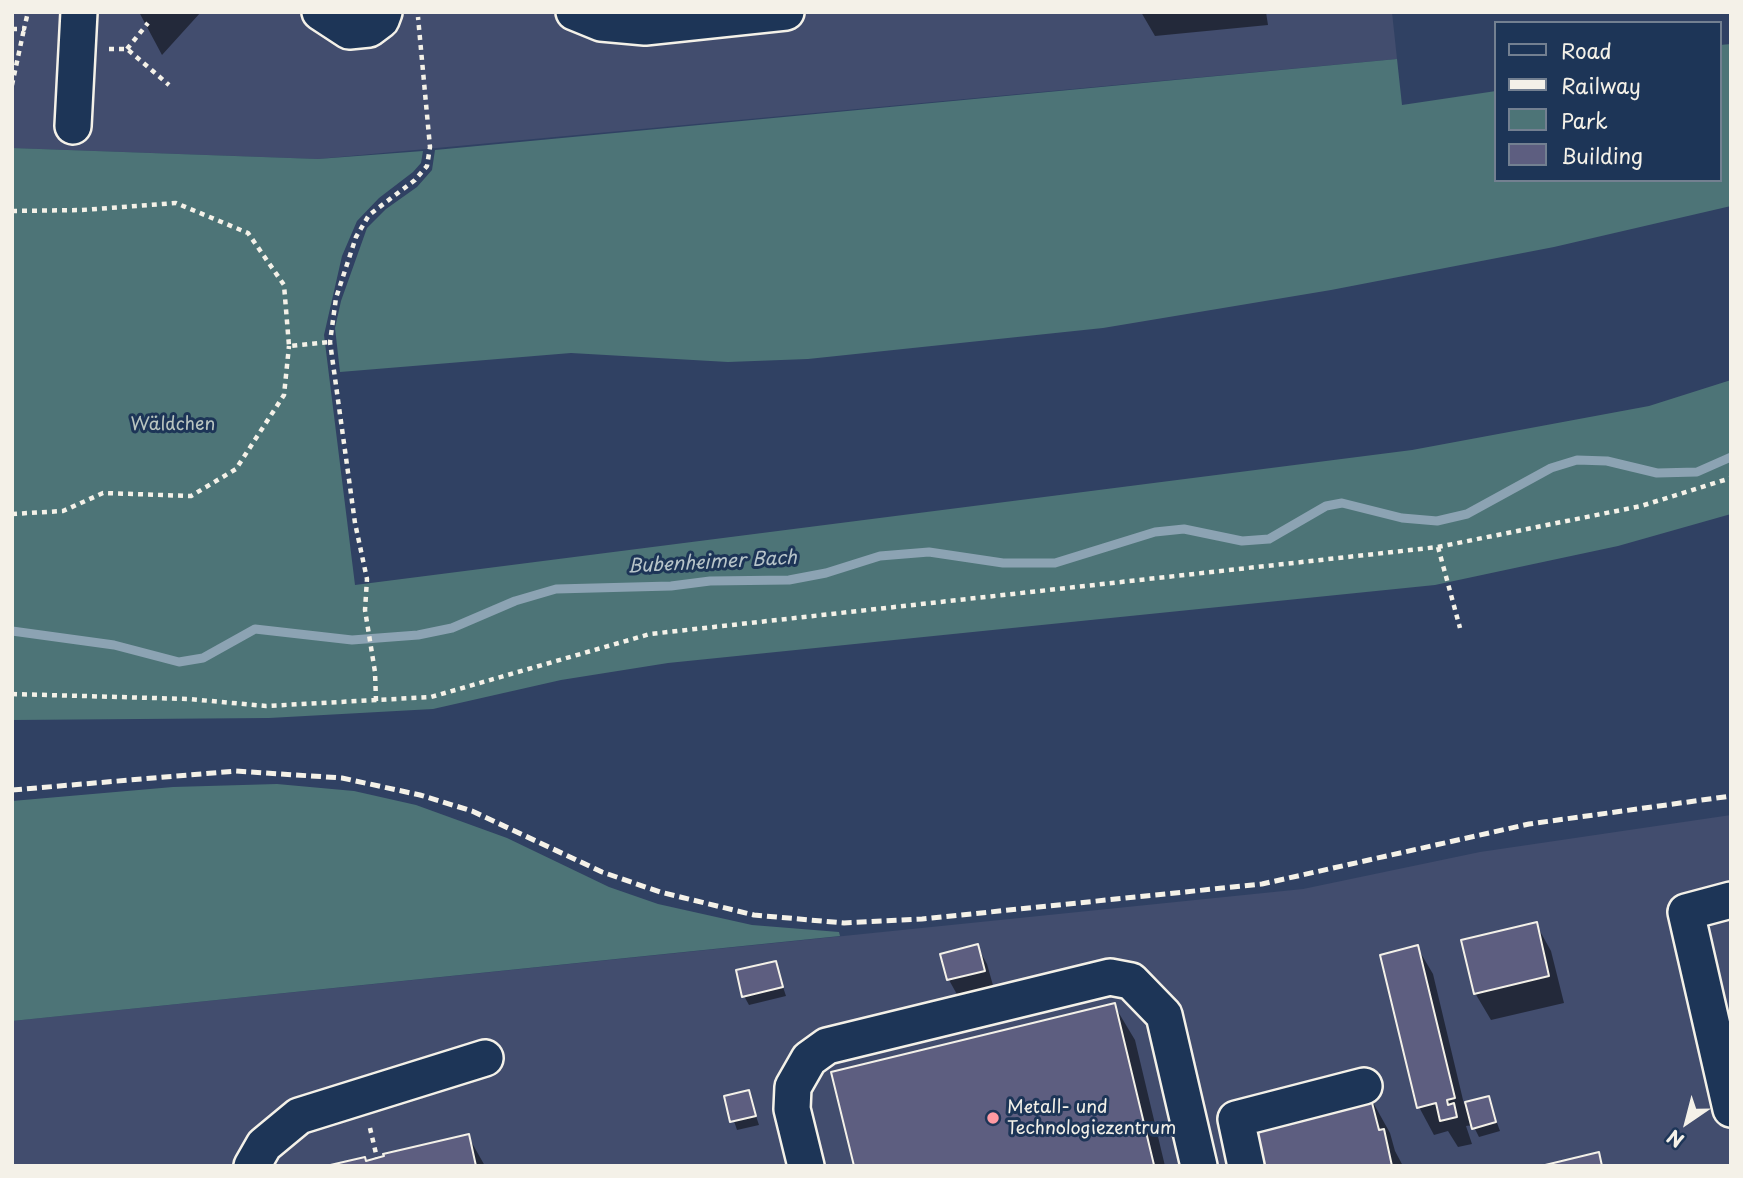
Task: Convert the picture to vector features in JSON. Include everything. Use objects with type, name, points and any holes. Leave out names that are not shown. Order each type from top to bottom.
[{"type":"lane","points":[[73,126],[79,12]]},
{"type":"lane","points":[[320,12],[349,31],[369,29],[381,20],[384,12]]},
{"type":"lane","points":[[574,12],[601,23],[645,27],[786,12]]},
{"type":"lane","points":[[1731,900],[1686,912],[1731,1109]]},
{"type":"lane","points":[[806,1166],[792,1109],[793,1087],[809,1059],[827,1046],[1110,977],[1131,981],[1164,1015],[1199,1166]]},
{"type":"lane","points":[[252,1166],[264,1145],[299,1116],[485,1058]]},
{"type":"lane","points":[[1246,1166],[1236,1119],[1364,1086]]},
{"type":"path","points":[[12,85],[28,12]]},
{"type":"path","points":[[376,701],[375,672],[365,610],[367,579],[355,523],[330,342],[336,298],[356,237],[369,215],[415,180],[426,166],[430,148],[417,12]]},
{"type":"path","points":[[127,50],[148,23]]},
{"type":"path","points":[[12,29],[24,29]]},
{"type":"path","points":[[77,47],[127,50],[169,85]]},
{"type":"path","points":[[12,211],[82,210],[176,203],[248,233],[284,285],[289,346],[284,395],[236,468],[191,496],[103,493],[62,512],[12,514]]},
{"type":"path","points":[[289,346],[330,342]]},
{"type":"path","points":[[12,694],[189,699],[266,706],[431,697],[650,634],[1437,547],[1641,506],[1731,478]]},
{"type":"path","points":[[1437,547],[1460,628]]},
{"type":"shaded area","points":[[12,12],[1392,12],[1397,59],[318,159],[12,148]]},
{"type":"shaded area","points":[[1731,815],[1731,1166],[12,1166],[12,1021],[1303,889],[1480,852]]},
{"type":"green space","points":[[1731,44],[1731,206],[1554,247],[1331,290],[1103,328],[808,359],[728,362],[571,353],[340,372],[335,328],[341,301],[367,228],[386,209],[417,187],[432,170],[435,150],[1397,59],[1402,105],[1494,91],[1494,182],[1722,182],[1722,45]]},
{"type":"green space","name":"Wäldchen","points":[[12,148],[318,159],[423,151],[421,163],[413,172],[379,198],[357,221],[342,256],[324,335],[355,585],[1412,450],[1649,406],[1731,380],[1731,514],[1618,546],[1435,585],[668,663],[561,680],[433,709],[269,718],[12,720]]},
{"type":"green space","points":[[277,784],[354,791],[416,805],[507,838],[609,887],[658,904],[752,925],[839,932],[840,936],[12,1021],[12,801],[173,787]]},
{"type":"building","points":[[1537,922],[1549,976],[1474,994],[1461,940]]},
{"type":"building","points":[[978,944],[985,971],[947,980],[940,954]]},
{"type":"building","points":[[1418,945],[1455,1098],[1447,1100],[1448,1105],[1454,1103],[1457,1117],[1440,1121],[1436,1103],[1417,1108],[1380,955]]},
{"type":"building","points":[[776,961],[783,987],[742,997],[736,970]]},
{"type":"building","name":"Metall- und Technologiezentrum","points":[[1115,1003],[1154,1165],[854,1166],[831,1072]]},
{"type":"building","points":[[749,1090],[756,1116],[730,1122],[724,1096]]},
{"type":"building","points":[[1370,1095],[1379,1130],[1384,1129],[1392,1166],[1258,1166],[1248,1125]]},
{"type":"building","points":[[1489,1096],[1496,1122],[1472,1129],[1465,1102]]},
{"type":"building","points":[[469,1134],[476,1166],[326,1166],[365,1157],[366,1161],[384,1156],[383,1154]]},
{"type":"building","points":[[1599,1152],[1602,1166],[1541,1166]]},
{"type":"waterway","name":"Bubenheimer Bach","points":[[12,631],[114,645],[179,662],[203,658],[255,629],[352,640],[418,635],[452,628],[515,601],[556,589],[789,580],[826,573],[880,556],[929,552],[1003,563],[1055,563],[1155,532],[1184,529],[1242,541],[1269,539],[1326,506],[1342,503],[1402,518],[1437,521],[1467,514],[1551,468],[1577,460],[1607,461],[1657,473],[1697,472],[1731,457]]},
{"type":"railway","points":[[12,790],[236,771],[342,778],[420,795],[472,811],[602,872],[660,892],[754,915],[844,923],[922,919],[1262,884],[1529,824],[1731,796]]},
{"type":"place","name":"Metall- und Technologiezentrum","points":[[993,1118]]}]
